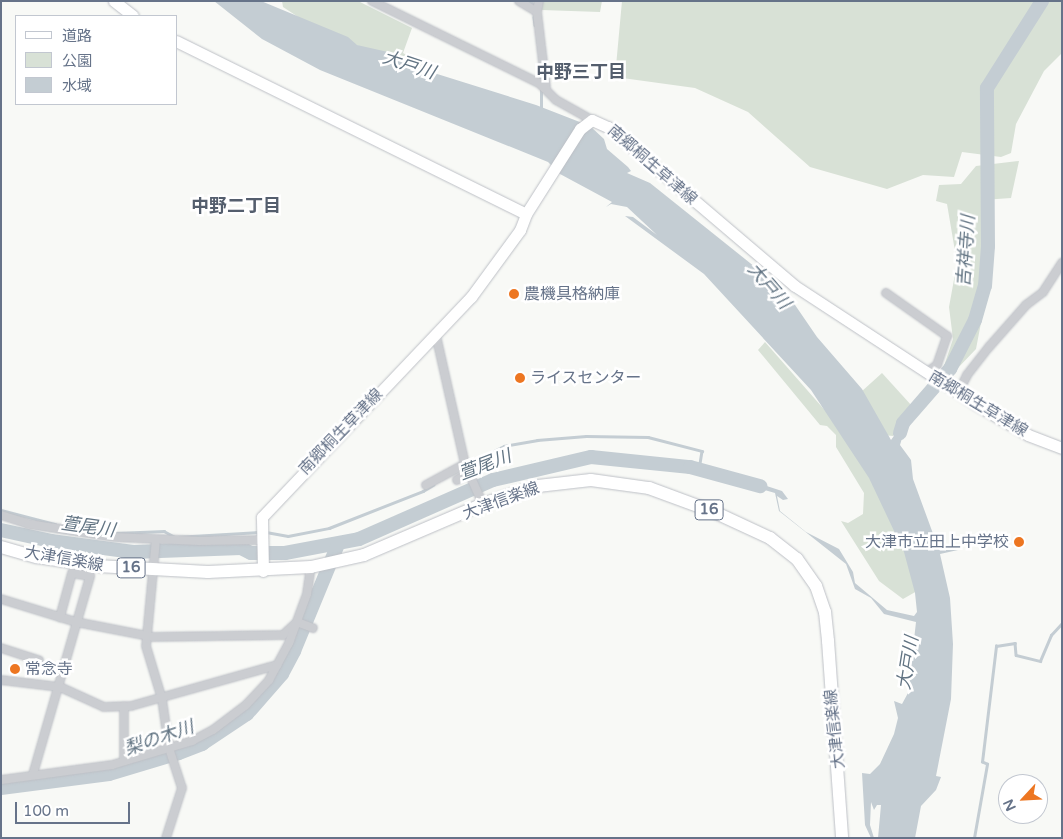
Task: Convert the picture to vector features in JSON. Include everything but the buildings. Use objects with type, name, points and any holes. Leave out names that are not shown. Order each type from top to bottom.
[{"type":"main road","points":[[114,1],[132,15]]},
{"type":"main road","points":[[178,42],[526,214]]},
{"type":"main road","name":"南郷桐生草津線","points":[[263,569],[262,517],[272,503],[436,335],[496,266],[520,230],[526,214],[546,182],[589,121],[608,127],[795,286],[958,393],[1028,435],[1062,448]]},
{"type":"main road","name":"大津信楽線","points":[[1,547],[83,569],[154,566],[263,569],[316,566],[339,562],[398,543],[482,501],[538,486],[591,480],[649,488],[714,512],[770,538],[797,559],[816,586],[824,612],[840,768],[842,838]]},
{"type":"street","points":[[372,1],[542,85],[556,100],[589,121]]},
{"type":"street","points":[[519,1],[537,12]]},
{"type":"street","points":[[539,1],[537,12],[542,85]]},
{"type":"street","points":[[958,393],[967,375],[1026,305],[1043,292],[1062,263]]},
{"type":"street","points":[[886,293],[947,336],[937,365],[928,374]]},
{"type":"street","points":[[426,485],[465,464],[436,335]]},
{"type":"street","points":[[457,480],[469,473],[482,501]]},
{"type":"street","points":[[1,515],[28,524],[70,532],[156,539],[262,541]]},
{"type":"street","points":[[156,539],[146,636],[162,699],[170,749],[182,788],[166,838]]},
{"type":"street","points":[[1,780],[124,761],[170,749],[192,741],[230,718],[255,697],[277,665],[297,622],[316,566]]},
{"type":"street","points":[[29,775],[60,687],[76,622],[90,576],[83,569],[72,573],[60,617]]},
{"type":"street","points":[[1,599],[76,622],[146,636],[275,636],[283,635],[297,622]]},
{"type":"street","points":[[297,622],[313,628]]},
{"type":"street","points":[[1,648],[39,660]]},
{"type":"street","points":[[1,680],[60,687],[104,707],[124,706],[162,699],[277,665]]},
{"type":"street","points":[[124,706],[124,761]]},
{"type":"green space","points":[[282,1],[358,1],[412,28],[403,53],[424,65],[422,73],[312,26],[283,7]]},
{"type":"green space","points":[[531,1],[602,1],[600,12],[542,10]]},
{"type":"green space","points":[[622,1],[1062,1],[1062,53],[1044,71],[1016,124],[1011,153],[1001,157],[962,152],[954,177],[923,175],[887,189],[810,167],[748,112],[695,88],[615,77]]},
{"type":"green space","points":[[1019,161],[1011,198],[983,200],[988,286],[976,349],[956,370],[944,366],[953,339],[949,307],[957,263],[947,204],[936,201],[939,185],[961,184],[976,166]]},
{"type":"green space","points":[[765,342],[829,415],[871,476],[906,551],[917,591],[903,599],[879,581],[841,521],[848,523],[863,514],[864,493],[836,447],[836,435],[827,426],[820,425],[758,350]]},
{"type":"green space","points":[[882,373],[912,406],[909,420],[893,436],[883,435],[861,392]]},
{"type":"water","name":"大戸川","points":[[214,1],[261,1],[348,37],[357,45],[388,52],[418,68],[536,105],[590,126],[604,139],[607,149],[628,167],[631,171],[627,173],[650,183],[760,271],[793,302],[817,337],[862,389],[891,440],[909,415],[900,445],[911,460],[913,479],[939,550],[958,550],[940,554],[950,598],[953,644],[951,699],[936,776],[941,777],[936,790],[921,806],[915,838],[878,838],[881,805],[877,805],[874,810],[871,802],[870,825],[874,838],[871,838],[865,825],[862,773],[870,774],[880,764],[894,734],[898,718],[894,701],[902,704],[908,693],[916,622],[884,614],[871,598],[855,589],[846,564],[779,511],[775,493],[737,482],[748,480],[782,491],[788,499],[783,500],[777,496],[780,511],[806,532],[839,549],[853,572],[855,583],[887,610],[914,616],[917,612],[915,593],[904,552],[869,478],[811,390],[704,274],[625,216],[633,217],[657,235],[627,207],[611,204],[606,207],[612,202],[560,174],[548,162],[320,70],[262,39]]},
{"type":"waterway","points":[[530,1],[533,4]]},
{"type":"waterway","name":"吉祥寺川","points":[[900,433],[903,423],[950,369],[975,320],[985,286],[988,246],[987,88],[1042,1]]},
{"type":"waterway","points":[[534,17],[535,25]]},
{"type":"waterway","points":[[540,70],[541,82]]},
{"type":"waterway","points":[[541,88],[541,110]]},
{"type":"waterway","points":[[467,464],[504,446],[537,440],[586,436],[648,437],[702,451],[699,469]]},
{"type":"waterway","name":"萱尾川","points":[[1,530],[51,541],[133,552],[241,548],[251,553],[285,553],[359,539],[493,480],[591,457],[690,467],[760,486]]},
{"type":"waterway","points":[[266,532],[288,536],[329,528],[423,491],[433,485]]},
{"type":"waterway","points":[[1,510],[55,524]]},
{"type":"waterway","points":[[93,530],[116,533],[164,531],[175,537],[258,532]]},
{"type":"waterway","name":"梨の木川","points":[[1,788],[109,774],[179,753],[202,744],[247,714],[282,674],[294,651],[338,544]]},
{"type":"waterway","points":[[974,838],[987,764],[982,762],[996,646],[1015,643],[1016,655],[1040,661],[1051,635],[1062,623]]},
{"type":"place","name":"農機具格納庫","points":[[514,294]]},
{"type":"place","name":"ライスセンター","points":[[520,378]]},
{"type":"place","name":"大津市立田上中学校","points":[[1019,542]]},
{"type":"place","name":"常念寺","points":[[15,669]]},
{"type":"district","name":"中野三丁目","points":[[581,72]]},
{"type":"district","name":"中野二丁目","points":[[236,206]]}]
